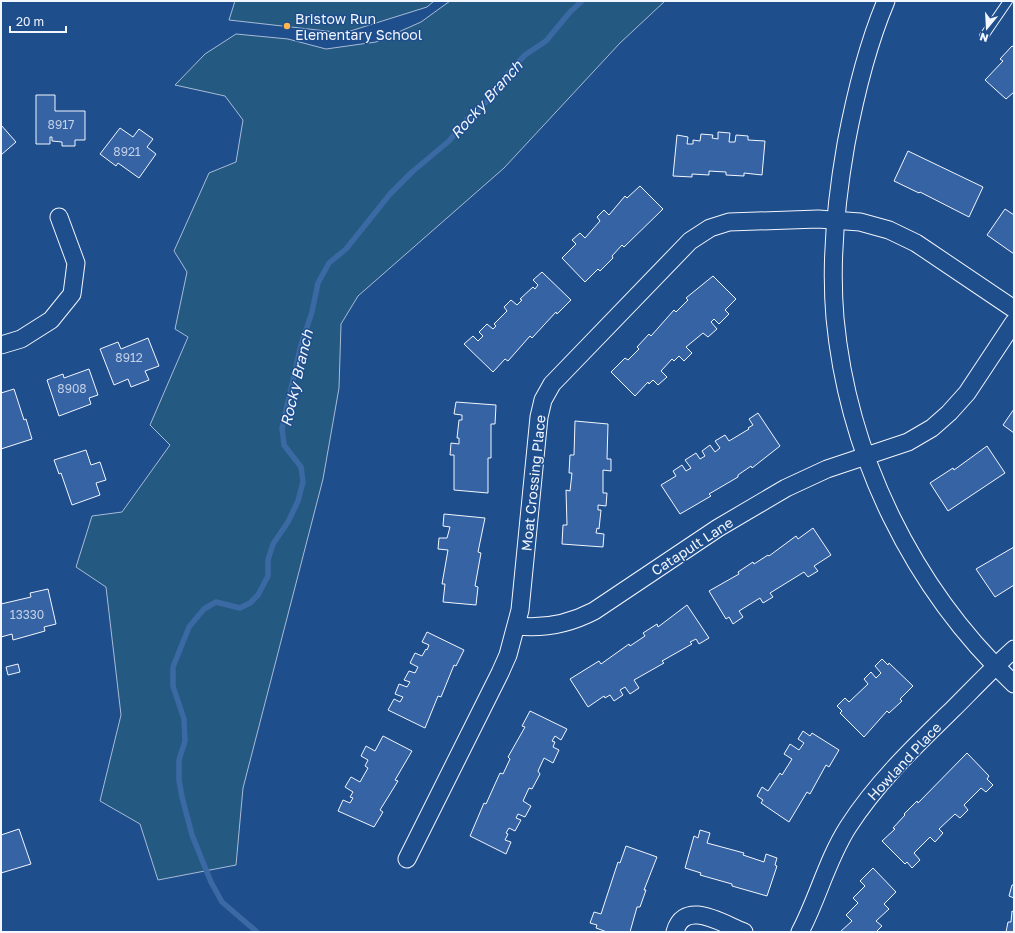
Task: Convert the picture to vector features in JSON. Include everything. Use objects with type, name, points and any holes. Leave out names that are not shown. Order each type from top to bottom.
[{"type":"street","points":[[886,1],[863,69],[851,116],[838,188],[835,219],[833,280],[835,318],[841,364],[852,411],[867,455],[888,511],[911,555],[937,596],[967,636],[1014,684]]},
{"type":"street","points":[[1,345],[21,339],[52,320],[72,294],[76,263],[59,217]]},
{"type":"street","name":"Moat Crossing Place","points":[[406,859],[500,673],[508,655],[517,626],[520,610],[539,417],[543,400],[552,384],[690,241],[710,228],[728,222],[835,219],[860,222],[889,230],[916,242],[1014,309]]},
{"type":"street","name":"Catapult Lane","points":[[517,626],[534,628],[557,626],[578,619],[594,611],[718,528],[786,488],[827,469],[908,442],[932,428],[949,414],[967,393],[1014,322]]},
{"type":"street","name":"Howland Place","points":[[800,932],[828,864],[848,828],[872,793],[899,762],[1014,649]]},
{"type":"street","points":[[675,932],[680,919],[688,915],[697,914],[744,932]]},
{"type":"lane","points":[[984,36],[1008,1]]},
{"type":"shaded area","points":[[235,1],[434,1],[427,7],[344,33],[229,20]]},
{"type":"shaded area","points":[[450,1],[665,1],[620,43],[504,168],[358,296],[341,324],[339,388],[323,479],[243,788],[236,865],[158,880],[140,824],[100,801],[121,715],[106,587],[76,567],[92,516],[122,512],[170,445],[150,425],[188,337],[175,329],[187,272],[174,251],[209,173],[236,162],[243,120],[225,96],[175,85],[205,54],[236,34],[288,39],[326,49],[376,42],[421,22]]},
{"type":"building","points":[[1012,46],[1014,47],[1014,92],[1006,99],[985,80],[1003,61],[1000,59]]},
{"type":"building","points":[[36,95],[55,95],[55,111],[85,111],[85,140],[75,140],[75,146],[62,146],[62,142],[52,141],[52,137],[50,137],[50,144],[36,144]]},
{"type":"building","points":[[1,125],[16,142],[1,155]]},
{"type":"building","points":[[120,128],[133,137],[139,129],[153,139],[147,147],[156,154],[139,178],[118,163],[116,166],[100,154]]},
{"type":"building","points":[[718,132],[730,133],[729,142],[735,142],[736,135],[748,136],[748,140],[765,141],[762,175],[744,173],[744,176],[726,175],[726,172],[709,171],[709,175],[692,174],[692,177],[673,176],[677,135],[688,137],[687,144],[693,144],[693,140],[700,141],[701,134],[713,135],[712,138],[718,139]]},
{"type":"building","points":[[908,151],[983,187],[969,217],[920,192],[919,193],[894,181]]},
{"type":"building","points":[[640,186],[663,209],[624,247],[622,245],[612,256],[613,258],[600,271],[598,269],[585,282],[562,258],[576,244],[572,240],[580,233],[585,238],[600,221],[597,217],[604,210],[609,215],[625,196],[627,198]]},
{"type":"building","points":[[1005,209],[1014,215],[1014,254],[987,235]]},
{"type":"building","points":[[542,272],[571,300],[557,314],[556,312],[532,338],[530,336],[508,361],[505,359],[493,372],[464,344],[473,336],[478,341],[483,336],[479,332],[487,324],[493,329],[496,326],[494,324],[507,311],[504,307],[511,300],[517,305],[522,300],[520,299],[533,287],[535,289],[538,285],[533,280]]},
{"type":"building","points":[[713,276],[736,299],[725,310],[729,314],[719,324],[714,319],[711,322],[717,329],[708,337],[703,333],[686,347],[692,353],[684,361],[679,356],[674,361],[672,359],[661,371],[667,377],[658,385],[653,380],[649,384],[648,382],[635,396],[611,372],[625,358],[628,360],[639,349],[637,347],[649,334],[651,336],[674,310],[676,312],[688,300],[686,298]]},
{"type":"building","points":[[148,338],[159,366],[145,371],[149,380],[131,387],[128,379],[114,385],[100,349],[118,342],[121,349]]},
{"type":"building","points":[[89,369],[98,395],[89,398],[91,404],[59,416],[47,380],[63,374],[64,378]]},
{"type":"building","points":[[14,389],[32,439],[1,449],[1,393]]},
{"type":"building","points":[[456,402],[496,405],[495,424],[491,424],[491,458],[488,458],[488,493],[454,490],[454,455],[450,455],[451,443],[459,444],[459,438],[457,438],[459,420],[462,420],[462,415],[454,414]]},
{"type":"building","points":[[1014,409],[1014,433],[1003,425]]},
{"type":"building","points":[[758,413],[780,446],[752,468],[751,466],[738,475],[738,477],[709,494],[711,496],[680,514],[661,485],[676,476],[673,471],[682,465],[686,471],[691,468],[685,460],[696,453],[700,459],[705,456],[702,451],[710,445],[715,452],[720,448],[715,441],[725,435],[729,441],[749,429],[748,428],[753,425],[749,419]]},
{"type":"building","points":[[575,421],[608,424],[607,459],[611,459],[611,471],[603,470],[603,493],[607,493],[606,506],[598,505],[598,510],[601,510],[599,529],[597,528],[596,533],[604,534],[603,547],[562,544],[563,525],[567,525],[566,490],[570,491],[572,473],[569,473],[570,455],[574,455]]},
{"type":"building","points":[[987,446],[1005,473],[948,511],[930,483],[953,468],[954,470]]},
{"type":"building","points":[[86,450],[91,465],[100,462],[106,480],[96,483],[100,495],[72,505],[61,473],[59,474],[54,460]]},
{"type":"building","points":[[444,514],[485,518],[478,552],[481,553],[475,586],[478,587],[476,605],[443,602],[445,584],[442,584],[448,550],[438,549],[439,538],[447,538],[450,527],[443,526]]},
{"type":"building","points":[[813,528],[831,555],[814,566],[818,571],[808,577],[804,572],[770,593],[773,597],[763,603],[760,598],[739,611],[743,617],[733,624],[729,617],[726,619],[709,591],[739,574],[738,572],[753,562],[754,564],[768,555],[769,556],[796,536],[798,539]]},
{"type":"building","points":[[1014,547],[1014,585],[995,597],[976,569]]},
{"type":"building","points":[[48,589],[56,624],[44,627],[45,631],[13,640],[12,634],[1,637],[1,604],[31,597],[30,593]]},
{"type":"building","points":[[687,605],[709,638],[699,644],[696,639],[690,642],[692,644],[662,661],[664,663],[634,680],[639,688],[630,694],[625,687],[620,690],[623,695],[614,701],[610,695],[605,698],[604,696],[588,707],[570,679],[599,661],[601,664],[629,644],[630,646],[645,636],[643,633],[657,624],[658,627]]},
{"type":"building","points":[[427,632],[464,650],[456,666],[454,665],[441,697],[438,696],[425,728],[388,710],[394,699],[400,702],[403,697],[395,694],[399,684],[407,687],[410,682],[404,680],[409,671],[415,673],[418,667],[410,663],[415,653],[422,656],[426,649],[427,650],[429,645],[422,642]]},
{"type":"building","points":[[882,659],[888,665],[889,663],[913,686],[900,699],[902,701],[889,713],[887,711],[864,737],[840,713],[842,711],[837,706],[845,698],[849,702],[868,684],[864,679],[871,672],[876,678],[881,673],[875,666]]},
{"type":"building","points":[[18,664],[20,672],[8,675],[6,667]]},
{"type":"building","points":[[530,711],[567,729],[561,740],[555,736],[552,741],[555,742],[553,747],[559,750],[553,763],[544,758],[538,771],[540,774],[532,789],[529,788],[523,801],[531,806],[525,817],[518,814],[516,818],[521,820],[515,831],[509,828],[506,833],[508,834],[505,840],[511,842],[506,854],[470,836],[484,803],[486,804],[500,773],[503,774],[510,759],[508,757],[525,727],[522,726]]},
{"type":"building","points":[[803,731],[810,736],[812,733],[839,750],[829,767],[826,765],[810,794],[807,792],[789,822],[761,803],[763,800],[757,796],[762,787],[768,791],[780,773],[782,775],[792,759],[784,754],[790,744],[799,750],[804,743],[798,739]]},
{"type":"building","points":[[383,736],[412,751],[395,780],[398,781],[380,810],[383,812],[374,827],[338,811],[343,800],[350,803],[353,798],[350,797],[353,792],[345,787],[351,777],[360,782],[368,768],[365,766],[368,760],[361,756],[366,746],[375,751]]},
{"type":"building","points":[[967,753],[989,776],[987,779],[993,785],[986,792],[981,788],[964,805],[968,810],[960,818],[955,814],[939,829],[943,833],[935,842],[930,837],[914,853],[920,860],[912,868],[907,862],[905,864],[882,841],[895,829],[893,828],[905,815],[904,814],[917,801],[918,803]]},
{"type":"building","points":[[19,829],[31,864],[1,873],[1,835]]},
{"type":"building","points":[[700,830],[710,833],[707,843],[744,853],[743,855],[764,862],[766,854],[777,858],[775,865],[777,866],[767,896],[732,886],[732,884],[700,875],[701,873],[685,868],[694,836],[698,838]]},
{"type":"building","points":[[626,846],[657,857],[644,890],[646,890],[640,907],[637,907],[630,932],[607,932],[596,928],[597,925],[590,923],[594,912],[601,914],[618,862],[620,863]]},
{"type":"building","points":[[873,868],[896,892],[884,904],[889,909],[876,921],[882,926],[876,932],[840,932],[852,921],[846,915],[858,903],[853,898],[865,886],[860,881]]},
{"type":"building","points":[[1012,885],[1014,885],[1014,898],[1009,896]]},
{"type":"building","points":[[1012,911],[1014,912],[1014,932],[1006,932],[1008,922],[1011,922]]},
{"type":"waterway","name":"Rocky Branch","points":[[257,932],[222,902],[211,882],[192,835],[179,780],[179,760],[185,741],[184,719],[173,686],[173,667],[189,627],[204,609],[216,602],[240,608],[250,603],[258,595],[268,576],[268,560],[273,544],[288,522],[298,501],[303,482],[301,467],[284,445],[282,428],[301,345],[312,312],[318,283],[329,263],[346,249],[390,194],[412,172],[449,141],[468,118],[491,98],[509,72],[525,55],[546,41],[570,12],[582,1]]},
{"type":"place","name":"Bristow Run Elementary School","points":[[287,26]]}]
